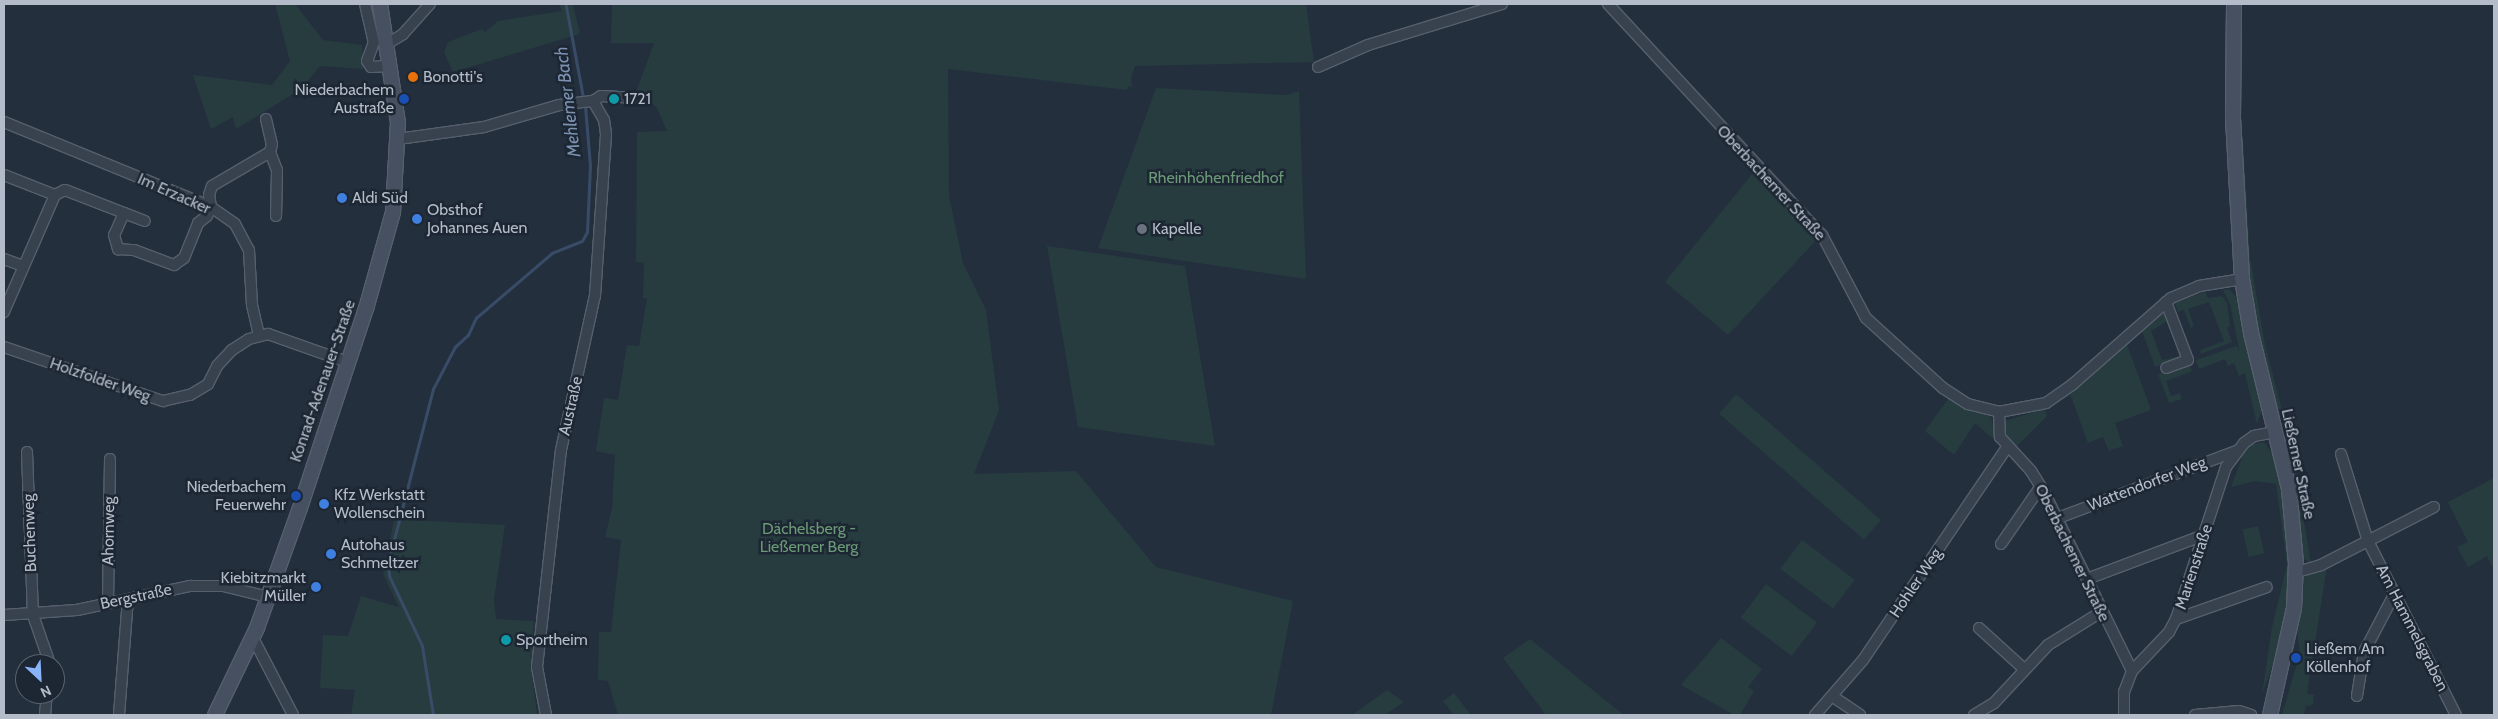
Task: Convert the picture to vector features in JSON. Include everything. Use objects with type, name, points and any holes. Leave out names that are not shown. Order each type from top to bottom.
[{"type":"main road","name":"Konrad-Adenauer-Straße","points":[[215,715],[253,638],[268,597],[379,270],[394,212],[398,139],[380,4]]},
{"type":"main road","name":"Ließemer Straße","points":[[2234,4],[2233,138],[2242,279],[2251,333],[2289,490],[2296,572],[2285,657],[2270,715]]},
{"type":"street","points":[[365,4],[374,42],[367,61],[371,67],[389,66]]},
{"type":"street","points":[[385,45],[403,34],[430,4]]},
{"type":"street","points":[[1318,67],[1368,46],[1502,4]]},
{"type":"street","name":"Oberbachemer Straße","points":[[1608,4],[1822,235],[1866,318],[1953,396],[1968,404],[1999,412],[2030,408],[2057,397],[2166,302],[2199,286],[2242,279]]},
{"type":"street","points":[[398,139],[484,127],[577,102],[591,101],[601,96],[638,98]]},
{"type":"street","name":"Austraße","points":[[546,715],[537,667],[561,450],[595,296],[606,134],[604,120],[591,101]]},
{"type":"street","points":[[266,119],[272,144],[270,152],[277,170],[276,216]]},
{"type":"street","name":"Im Erzacker","points":[[4,122],[211,208],[235,224],[249,250],[252,305],[259,336]]},
{"type":"street","points":[[124,214],[114,235],[118,249],[134,250],[174,265],[184,258],[198,224],[211,208],[209,195],[212,186],[270,152]]},
{"type":"street","points":[[4,175],[56,195]]},
{"type":"street","points":[[4,312],[56,195],[65,190],[145,221]]},
{"type":"street","points":[[4,260],[23,266]]},
{"type":"street","points":[[2166,302],[2188,360],[2166,368]]},
{"type":"street","points":[[259,336],[268,334],[285,338],[347,362]]},
{"type":"street","name":"Holzfolder Weg","points":[[4,346],[163,401],[190,395],[208,384],[217,366],[232,350],[259,336]]},
{"type":"street","name":"Oberbachemer Straße","points":[[1999,412],[2000,436],[2041,486],[2058,518],[2101,612],[2132,671]]},
{"type":"street","name":"Marienstraße","points":[[2124,715],[2124,692],[2132,671],[2169,632],[2176,619],[2226,467],[2236,451],[2254,436],[2275,432]]},
{"type":"street","name":"Hohler Weg","points":[[1815,715],[1869,652],[2008,446]]},
{"type":"street","name":"Wattendorfer Weg","points":[[2058,518],[2236,451]]},
{"type":"street","name":"Buchenweg","points":[[28,452],[33,615],[47,654]]},
{"type":"street","name":"Am Hammelsgraben","points":[[2340,454],[2368,541],[2456,715]]},
{"type":"street","name":"Ahornweg","points":[[108,603],[110,459]]},
{"type":"street","points":[[2001,544],[2041,486]]},
{"type":"street","points":[[2296,572],[2321,565],[2434,507]]},
{"type":"street","points":[[2087,579],[2204,535]]},
{"type":"street","name":"Bergstraße","points":[[4,615],[33,615],[108,603],[190,586],[223,586],[268,597]]},
{"type":"street","points":[[2176,619],[2267,587]]},
{"type":"street","points":[[2357,696],[2364,652],[2395,593]]},
{"type":"street","points":[[119,715],[128,599]]},
{"type":"street","points":[[1974,715],[1994,702],[2048,645],[2101,612]]},
{"type":"street","points":[[1980,628],[2024,669]]},
{"type":"street","points":[[253,638],[293,715]]},
{"type":"street","points":[[1832,696],[1860,715]]},
{"type":"street","points":[[2195,715],[2239,711],[2251,715]]},
{"type":"green space","points":[[275,4],[295,4],[323,40],[362,45],[365,69],[320,66],[301,89],[236,129],[233,117],[211,129],[193,75],[272,85],[290,61]]},
{"type":"green space","points":[[559,4],[573,4],[580,34],[453,72],[444,52],[448,42],[482,29],[485,32],[498,21],[562,11]]},
{"type":"green space","name":"Dächelsberg - Ließemer Berg","points":[[612,4],[1306,4],[1314,62],[1135,66],[1131,77],[1132,87],[1128,86],[1127,90],[948,69],[949,196],[963,263],[986,310],[999,410],[974,474],[1076,471],[1156,567],[1293,601],[1271,715],[618,715],[608,681],[598,680],[599,632],[611,632],[621,540],[605,537],[612,508],[615,455],[596,451],[604,398],[618,400],[627,345],[639,346],[647,298],[643,298],[644,263],[636,262],[637,132],[667,131],[657,108],[648,100],[635,95],[654,43],[611,43]]},
{"type":"green space","name":"Rheinhöhenfriedhof","points":[[1156,88],[1286,95],[1299,91],[1306,279],[1098,248]]},
{"type":"green space","points":[[2237,123],[2243,139],[2250,257],[2265,345],[2285,421],[2278,421],[2261,356],[2249,284]]},
{"type":"green space","points":[[1756,169],[1820,236],[1728,335],[1665,282]]},
{"type":"green space","points":[[1047,246],[1185,266],[1215,446],[1078,427]]},
{"type":"green space","points":[[2229,289],[2238,299],[2264,405],[2257,424],[2245,373],[2239,376],[2234,363],[2228,366],[2225,359],[2199,369],[2196,360],[2237,346],[2240,354],[2230,304],[2223,290]]},
{"type":"green space","points":[[2205,292],[2208,298],[2222,296],[2227,303],[2230,326],[2227,328],[2232,342],[2201,354],[2200,350],[2224,341],[2209,302],[2188,309],[2194,326],[2191,328],[2184,310],[2178,312],[2175,303]]},
{"type":"green space","points":[[2159,313],[2166,314],[2169,320],[2151,331],[2162,360],[2181,356],[2155,367],[2141,328]]},
{"type":"green space","points":[[2126,342],[2151,410],[2115,423],[2123,446],[2109,451],[2103,437],[2088,443],[2070,394]]},
{"type":"green space","points":[[2189,363],[2192,371],[2166,381],[2171,396],[2180,393],[2182,399],[2169,403],[2158,374]]},
{"type":"green space","points":[[1736,394],[1881,520],[1864,540],[1719,414]]},
{"type":"green space","points":[[1948,399],[1991,417],[1996,441],[1975,423],[1954,455],[1925,431]]},
{"type":"green space","points":[[2044,409],[2047,416],[2016,447],[2005,435],[2005,421]]},
{"type":"green space","points":[[2292,425],[2289,430],[2311,564],[2301,556],[2282,436]]},
{"type":"green space","points":[[2264,442],[2276,459],[2290,525],[2289,603],[2279,649],[2262,694],[2272,627],[2287,565],[2276,484],[2255,481],[2231,487],[2242,458],[2240,453],[2250,445]]},
{"type":"green space","points":[[2494,478],[2494,570],[2487,556],[2468,567],[2457,547],[2468,542],[2448,502]]},
{"type":"green space","points":[[394,519],[505,525],[494,599],[496,619],[534,621],[531,665],[537,715],[351,715],[355,690],[320,688],[323,635],[348,636],[361,596],[399,607],[383,574]]},
{"type":"green space","points":[[2258,526],[2264,553],[2249,557],[2242,530]]},
{"type":"green space","points":[[1802,540],[1855,580],[1833,608],[1780,569]]},
{"type":"green space","points":[[2327,566],[2307,694],[2314,695],[2313,705],[2306,706],[2304,715],[2282,715],[2300,653],[2297,632],[2302,583],[2306,576]]},
{"type":"green space","points":[[1766,584],[1817,623],[1792,656],[1741,618]]},
{"type":"green space","points":[[1721,638],[1762,669],[1748,687],[1754,691],[1740,715],[1734,715],[1681,685]]},
{"type":"green space","points":[[1530,639],[1624,715],[1546,715],[1503,658]]},
{"type":"green space","points":[[1387,690],[1404,702],[1385,715],[1352,715]]},
{"type":"green space","points":[[1454,693],[1471,715],[1454,715],[1443,701]]},
{"type":"waterway","name":"Mehlemer Bach","points":[[566,4],[584,100]]},
{"type":"waterway","name":"Mehlemer Bach","points":[[433,715],[422,646],[389,576],[388,563],[433,389],[455,347],[468,335],[476,318],[552,253],[582,241],[587,232],[590,166],[585,106]]},
{"type":"place","name":"Bonotti's","points":[[413,77]]},
{"type":"place","name":"Niederbachem Austraße","points":[[404,99]]},
{"type":"place","name":"1721","points":[[614,99]]},
{"type":"place","name":"Aldi Süd","points":[[342,198]]},
{"type":"place","name":"Obsthof Johannes Auen","points":[[417,219]]},
{"type":"place","name":"Kapelle","points":[[1142,229]]},
{"type":"place","name":"Niederbachem Feuerwehr","points":[[296,496]]},
{"type":"place","name":"Kfz Werkstatt Wollenschein","points":[[324,504]]},
{"type":"place","name":"Autohaus Schmeltzer","points":[[331,554]]},
{"type":"place","name":"Kiebitzmarkt Müller","points":[[316,587]]},
{"type":"place","name":"Sportheim","points":[[506,640]]},
{"type":"place","name":"Ließem Am Köllenhof","points":[[2296,658]]}]
